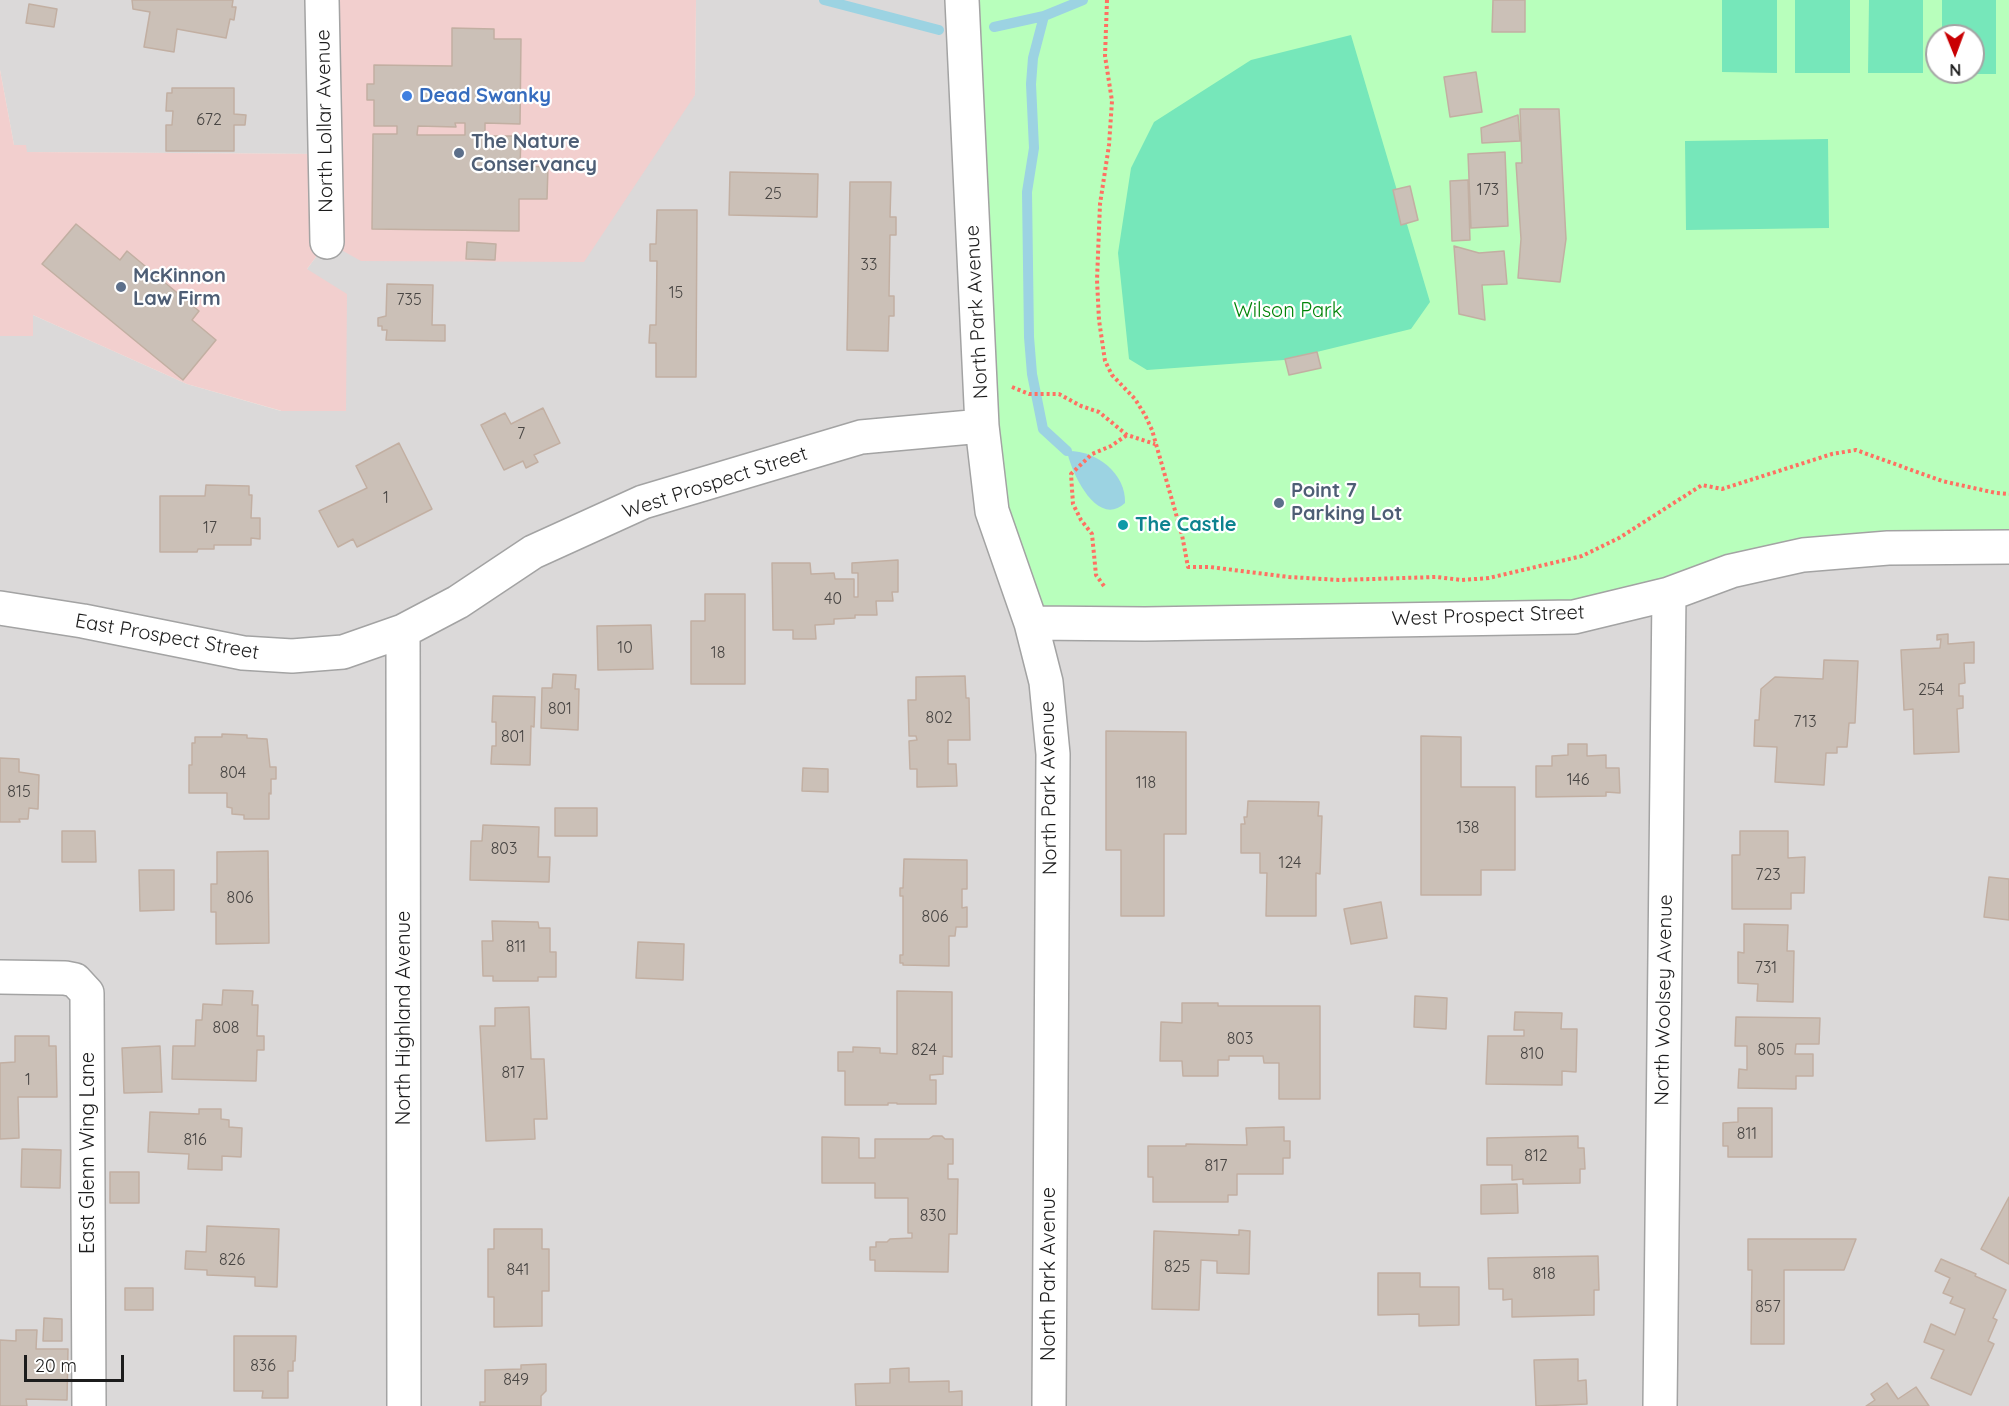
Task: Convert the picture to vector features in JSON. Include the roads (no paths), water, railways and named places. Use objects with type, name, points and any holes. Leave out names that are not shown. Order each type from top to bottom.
[{"type":"street","name":"North Lollar Avenue","points":[[322,0],[327,242]]},
{"type":"street","name":"North Park Avenue","points":[[962,0],[982,426],[992,510],[1031,623],[1046,682],[1053,754],[1048,1406]]},
{"type":"street","name":"West Prospect Street","points":[[404,631],[458,602],[533,552],[643,502],[861,437],[982,426]]},
{"type":"street","name":"West Prospect Street","points":[[1031,623],[1145,624],[1574,617],[1669,594],[1731,571],[1803,555],[1888,548],[2009,547]]},
{"type":"street","name":"North Woolsey Avenue","points":[[1660,1406],[1669,594]]},
{"type":"street","name":"East Prospect Street","points":[[0,608],[83,621],[243,653],[292,656],[343,652],[404,631]]},
{"type":"street","name":"North Highland Avenue","points":[[404,631],[404,1406]]},
{"type":"street","name":"East Glenn Wing Lane","points":[[0,977],[65,978],[75,980],[87,993],[89,1406]]},
{"type":"water","points":[[1067,451],[1088,454],[1107,465],[1120,482],[1125,503],[1115,509],[1105,509],[1095,504],[1080,484]]},
{"type":"waterway","points":[[824,0],[939,30]]},
{"type":"waterway","points":[[994,27],[1044,16],[1083,0]]},
{"type":"waterway","points":[[1044,16],[1033,58],[1031,84],[1034,148],[1027,192],[1029,337],[1032,374],[1043,429],[1067,451]]},
{"type":"place","name":"Dead Swanky","points":[[407,96]]},
{"type":"place","name":"The Nature Conservancy","points":[[459,153]]},
{"type":"place","name":"McKinnon Law Firm","points":[[121,287]]},
{"type":"place","name":"Point 7 Parking Lot","points":[[1279,503]]},
{"type":"place","name":"The Castle","points":[[1123,525]]},
{"type":"park label","name":"Wilson Park","points":[[1288,311]]}]
